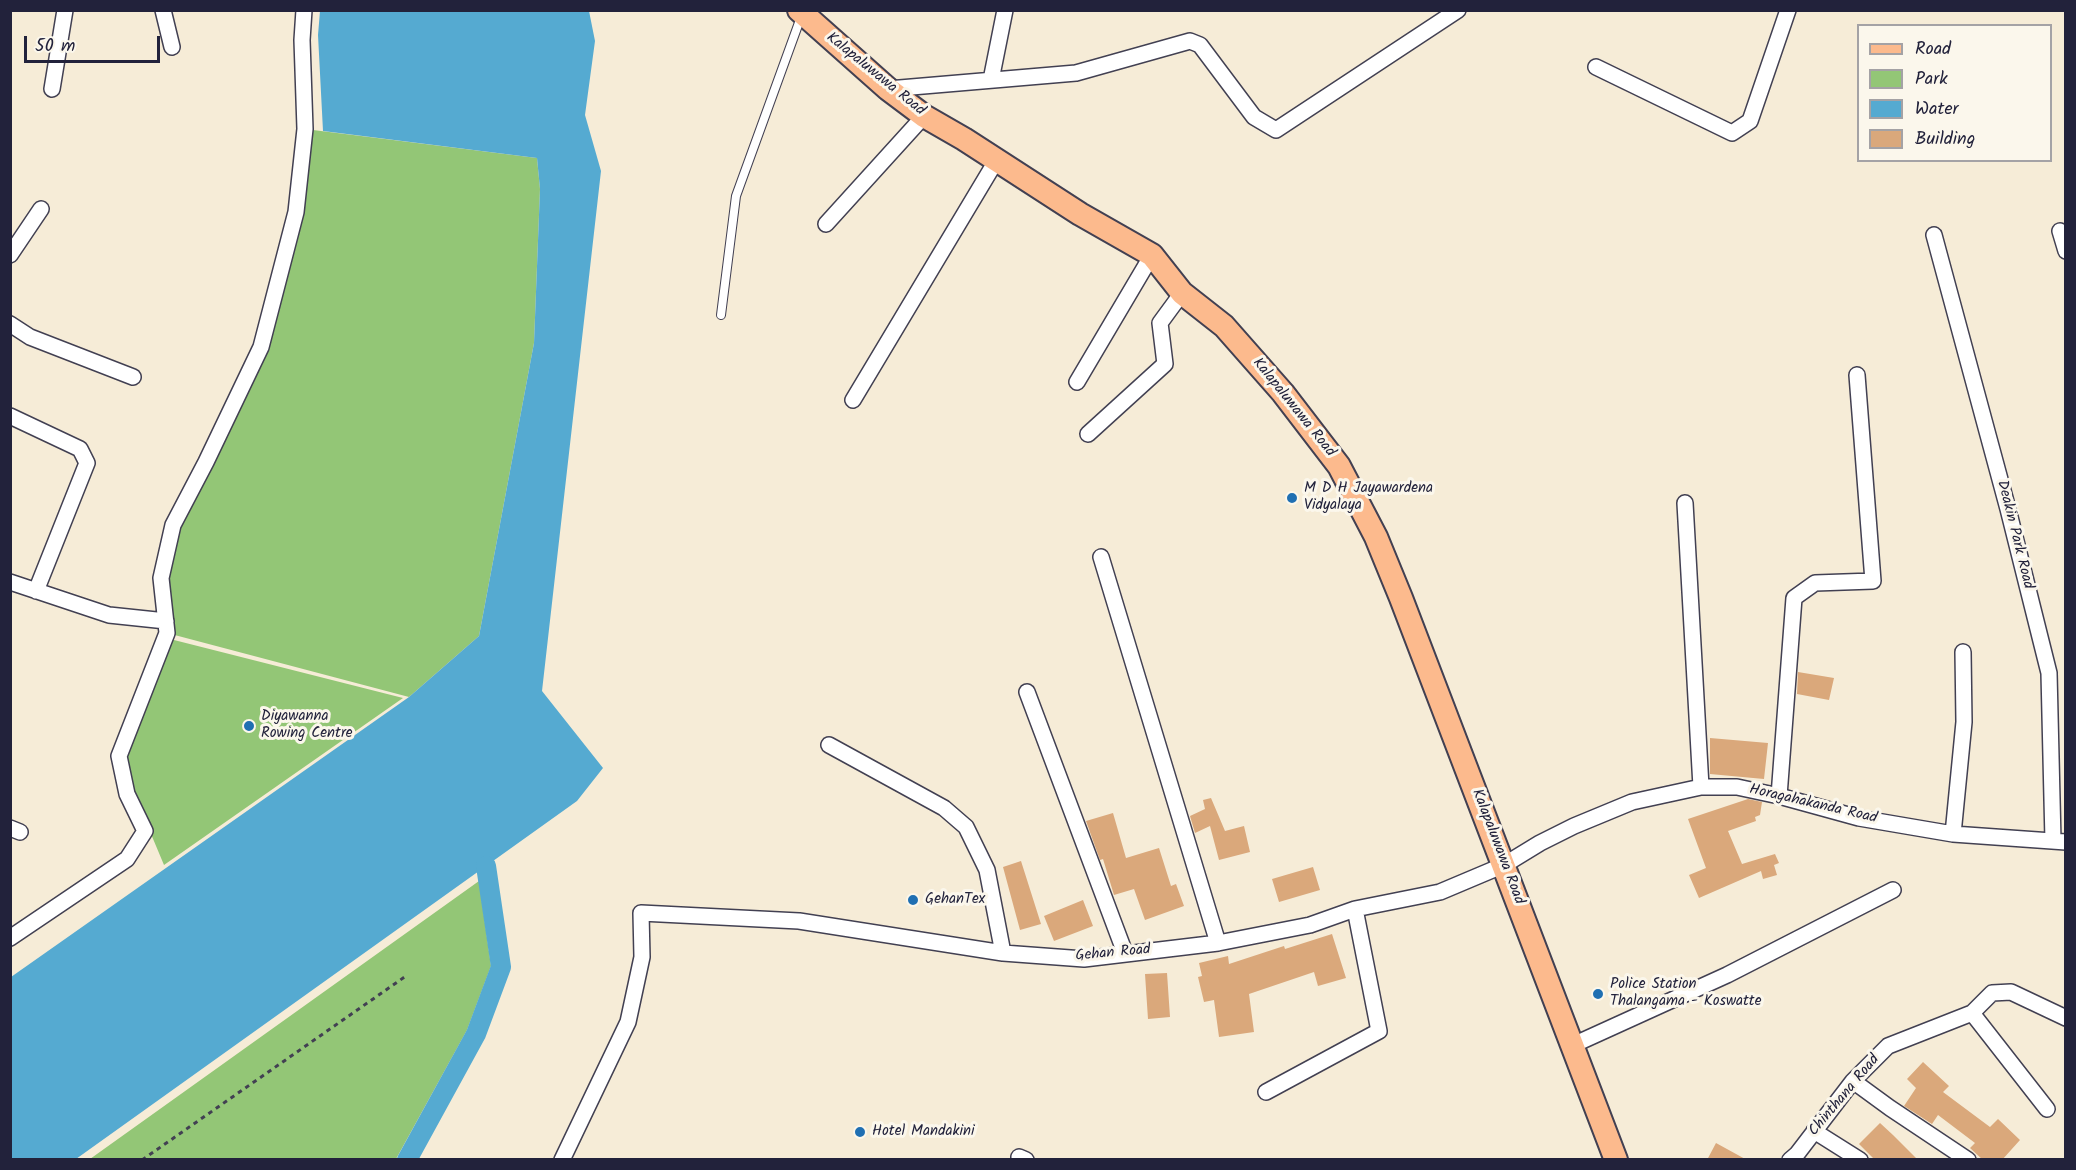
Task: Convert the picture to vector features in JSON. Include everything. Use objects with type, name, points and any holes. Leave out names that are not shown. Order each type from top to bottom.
[{"type":"main road","name":"Kalapaluwawa Road","points":[[800,12],[888,89],[924,116],[1080,214],[1152,255],[1182,293],[1224,326],[1283,393],[1339,466],[1376,537],[1397,588],[1616,1160]]},
{"type":"street","points":[[52,89],[65,10]]},
{"type":"street","points":[[163,10],[172,47]]},
{"type":"street","points":[[10,938],[127,859],[145,831],[127,794],[119,756],[167,633],[161,578],[173,525],[206,462],[261,346],[296,212],[305,129],[302,40],[304,10]]},
{"type":"street","points":[[991,80],[1005,10]]},
{"type":"street","points":[[888,89],[1076,73],[1190,41],[1200,45],[1254,117],[1275,130],[1458,10]]},
{"type":"street","points":[[1596,67],[1732,133],[1750,121],[1788,10]]},
{"type":"street","points":[[826,224],[924,116]]},
{"type":"street","points":[[853,400],[996,160]]},
{"type":"street","points":[[10,255],[41,209]]},
{"type":"street","points":[[2060,231],[2066,251]]},
{"type":"street","name":"Deakin Park Road","points":[[1934,235],[2008,509],[2049,673],[2059,842]]},
{"type":"street","points":[[1077,382],[1152,255]]},
{"type":"street","points":[[1088,434],[1165,364],[1160,323],[1182,293]]},
{"type":"street","points":[[10,324],[30,337],[133,376]]},
{"type":"street","points":[[1779,796],[1794,598],[1815,584],[1873,581],[1857,375]]},
{"type":"street","points":[[10,416],[80,448],[87,463],[36,591]]},
{"type":"street","points":[[1685,503],[1701,787]]},
{"type":"street","points":[[1101,557],[1218,943]]},
{"type":"street","points":[[10,582],[109,615],[166,621]]},
{"type":"street","points":[[1953,834],[1964,722],[1963,652]]},
{"type":"street","points":[[1027,692],[1125,953]]},
{"type":"street","points":[[829,745],[944,808],[966,827],[987,870],[1003,953]]},
{"type":"street","name":"Horagahakanda Road","points":[[1504,865],[1539,843],[1632,802],[1701,787],[1737,787],[1859,818],[1953,834],[2059,842]]},
{"type":"street","name":"Gehan Road","points":[[562,1160],[628,1022],[642,957],[641,914],[799,921],[1003,953],[1084,959],[1218,943],[1310,925],[1355,909],[1440,892],[1504,865]]},
{"type":"street","points":[[1573,1045],[1727,975],[1893,890]]},
{"type":"street","points":[[1266,1092],[1379,1031],[1355,909]]},
{"type":"street","name":"Chinthana Road","points":[[1790,1160],[1853,1081],[1888,1046],[1972,1013],[1992,993],[2011,992],[2066,1018]]},
{"type":"street","points":[[1972,1013],[2047,1109]]},
{"type":"street","points":[[1853,1081],[1968,1160]]},
{"type":"street","points":[[1814,1131],[1860,1160]]},
{"type":"lane","points":[[721,315],[736,196],[800,12]]},
{"type":"path","points":[[142,1160],[406,976]]},
{"type":"green space","points":[[305,129],[537,158],[540,189],[534,343],[479,636],[409,697],[167,633],[161,578],[173,525],[261,347],[296,212]]},
{"type":"green space","name":"Diyawanna Rowing Centre","points":[[170,639],[403,698],[164,865],[133,791],[124,754]]},
{"type":"green space","points":[[479,881],[491,966],[467,1030],[396,1159],[90,1159]]},
{"type":"water","points":[[320,11],[589,11],[595,41],[585,115],[601,171],[542,691],[603,768],[577,801],[76,1159],[11,1159],[11,977],[409,697],[479,636],[534,343],[540,189],[537,158],[323,131],[318,35]]},
{"type":"building","points":[[1798,672],[1834,678],[1829,700],[1797,694]]},
{"type":"building","points":[[1710,738],[1768,743],[1764,779],[1710,774]]},
{"type":"building","points":[[1211,798],[1225,831],[1244,826],[1250,852],[1219,860],[1210,826],[1195,833],[1190,816],[1205,809],[1203,800]]},
{"type":"building","points":[[1748,799],[1762,802],[1760,815],[1755,817],[1756,821],[1728,831],[1742,864],[1775,854],[1779,863],[1774,865],[1777,875],[1763,879],[1761,871],[1699,898],[1689,875],[1706,868],[1688,819]]},
{"type":"building","points":[[1113,813],[1126,858],[1159,848],[1171,886],[1176,884],[1184,906],[1145,920],[1134,889],[1114,895],[1103,859],[1100,860],[1086,821]]},
{"type":"building","points":[[1021,861],[1041,924],[1020,930],[1003,867]]},
{"type":"building","points":[[1313,867],[1320,890],[1279,902],[1272,879]]},
{"type":"building","points":[[1083,900],[1093,926],[1054,941],[1044,916]]},
{"type":"building","points":[[1332,934],[1346,978],[1318,986],[1314,972],[1249,994],[1254,1032],[1219,1037],[1214,1000],[1204,1002],[1198,977],[1202,976],[1199,963],[1228,956],[1229,964],[1284,946],[1285,949]]},
{"type":"building","points":[[1167,973],[1170,1017],[1148,1019],[1145,974]]},
{"type":"building","points":[[1923,1062],[1949,1086],[1943,1092],[1990,1127],[1998,1119],[2020,1140],[2002,1160],[1983,1160],[1970,1148],[1975,1143],[1938,1115],[1932,1124],[1904,1106],[1916,1088],[1907,1079]]},
{"type":"building","points":[[1880,1123],[1918,1160],[1875,1160],[1859,1144]]},
{"type":"building","points":[[1716,1143],[1747,1160],[1707,1160]]},
{"type":"waterway","points":[[407,1160],[476,1034],[501,967],[486,866]]},
{"type":"place","name":"M D H Jayawardena Vidyalaya","points":[[1292,498]]},
{"type":"place","name":"Diyawanna Rowing Centre","points":[[249,726]]},
{"type":"place","name":"GehanTex","points":[[913,900]]},
{"type":"place","name":"Police Station Thalangama - Koswatte","points":[[1598,994]]},
{"type":"place","name":"Hotel Mandakini","points":[[860,1132]]}]
